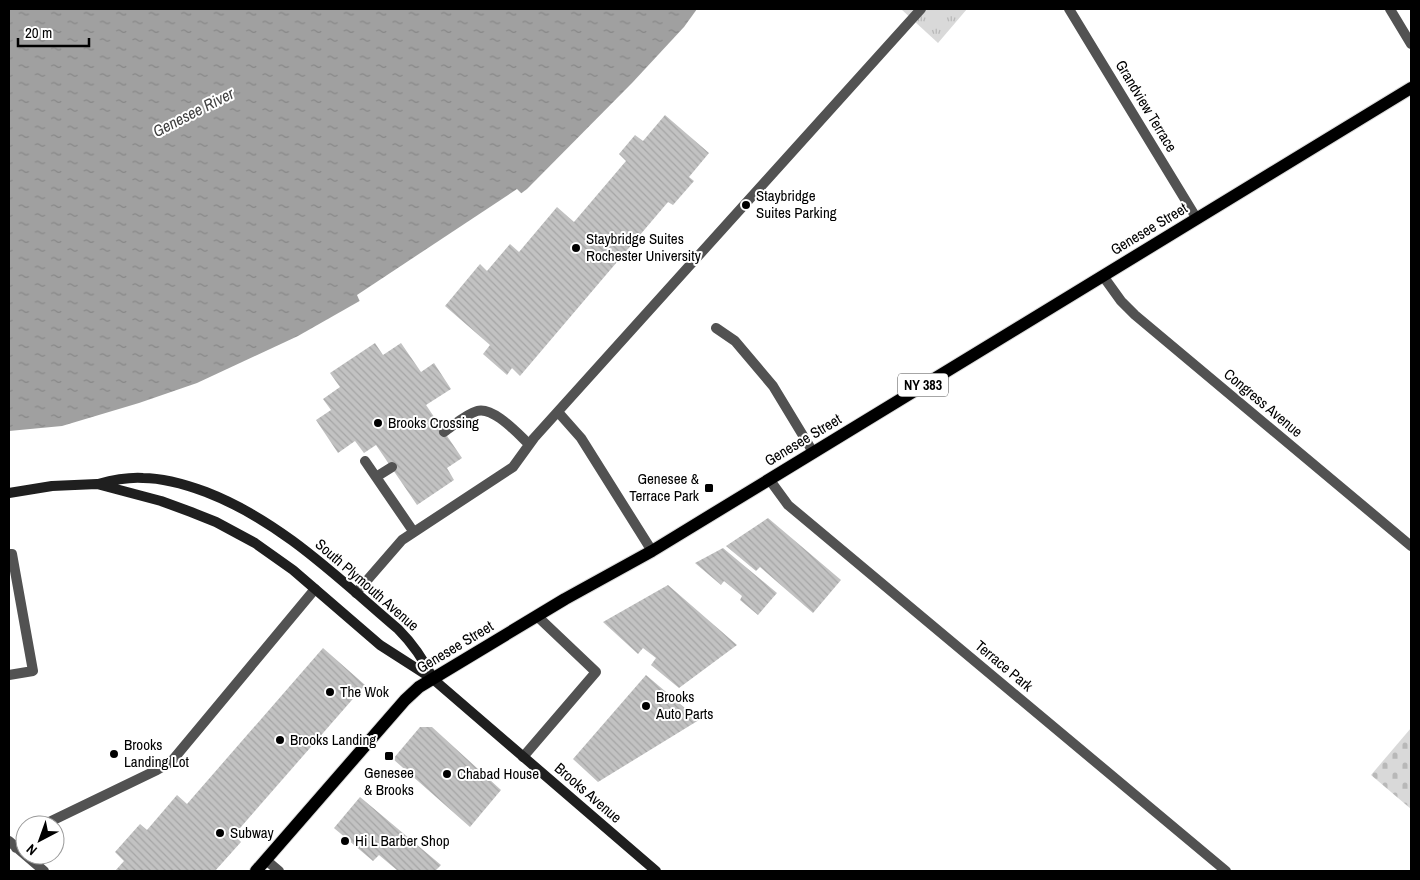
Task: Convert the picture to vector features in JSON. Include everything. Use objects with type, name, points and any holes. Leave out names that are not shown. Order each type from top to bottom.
[{"type":"main road","name":"Genesee Street","points":[[256,871],[405,700],[432,679],[537,616],[652,551],[1411,88]]},
{"type":"main road","name":"South Plymouth Avenue","points":[[9,493],[52,486],[97,484],[129,478],[144,478],[176,482],[214,495],[268,522],[356,593],[410,641],[420,654],[432,679]]},
{"type":"main road","name":"South Plymouth Avenue","points":[[97,484],[161,501],[216,522],[255,543],[293,570],[380,645],[432,679]]},
{"type":"main road","name":"Brooks Avenue","points":[[432,679],[656,871]]},
{"type":"street","points":[[356,593],[392,549],[413,532],[513,468],[529,444],[922,9]]},
{"type":"street","name":"Grandview Terrace","points":[[1069,9],[1197,219]]},
{"type":"street","points":[[1390,9],[1411,44]]},
{"type":"street","name":"Congress Avenue","points":[[1103,276],[1121,301],[1135,315],[1411,546]]},
{"type":"street","points":[[716,328],[735,341],[773,386],[813,452]]},
{"type":"street","points":[[444,432],[470,414],[484,410],[497,416],[529,444]]},
{"type":"street","points":[[558,412],[581,438],[652,551]]},
{"type":"street","points":[[365,461],[413,532]]},
{"type":"street","points":[[376,477],[392,467]]},
{"type":"street","name":"Terrace Park","points":[[769,479],[788,505],[1226,871]]},
{"type":"street","points":[[9,554],[12,554],[33,671],[9,675]]},
{"type":"street","points":[[64,815],[171,762],[315,589]]},
{"type":"street","points":[[523,758],[596,672],[537,616]]},
{"type":"street","points":[[13,845],[44,871]]},
{"type":"street","points":[[266,860],[279,871]]},
{"type":"green space","points":[[901,9],[967,9],[938,43]]},
{"type":"green space","points":[[1411,728],[1411,809],[1371,775]]},
{"type":"water","name":"Genesee River","points":[[9,9],[697,9],[684,27],[632,83],[527,189],[488,218],[393,282],[298,336],[197,383],[62,426],[9,431]]},
{"type":"pier","points":[[517,189],[523,195],[490,220],[361,304],[357,295]]},
{"type":"building","name":"Staybridge Suites Rochester University","points":[[665,115],[709,153],[689,177],[694,181],[673,205],[668,202],[520,376],[512,368],[507,375],[483,354],[490,345],[445,306],[480,264],[487,271],[510,244],[519,252],[557,207],[574,222],[626,161],[619,154],[635,135],[643,141]]},
{"type":"building","name":"Brooks Crossing","points":[[375,343],[383,355],[401,343],[421,372],[434,363],[451,389],[426,405],[462,458],[447,468],[454,480],[417,505],[376,445],[364,453],[355,441],[338,453],[316,420],[331,410],[323,399],[340,387],[330,373]]},
{"type":"building","points":[[768,518],[841,580],[813,613],[760,567],[756,571],[726,546]]},
{"type":"building","points":[[723,548],[777,593],[758,615],[740,600],[742,596],[724,581],[721,585],[695,563]]},
{"type":"building","points":[[668,585],[737,645],[679,688],[651,665],[656,658],[643,648],[638,654],[603,622]]},
{"type":"building","name":"Brooks Landing","points":[[323,648],[365,685],[234,835],[241,842],[215,871],[115,871],[124,861],[115,852],[140,824],[147,830],[177,795],[187,804]]},
{"type":"building","points":[[646,675],[699,720],[598,782],[573,759]]},
{"type":"building","name":"Chabad House","points":[[420,727],[432,727],[501,790],[470,827],[393,759]]},
{"type":"building","points":[[360,797],[441,865],[435,871],[398,871],[379,855],[373,861],[334,828]]},
{"type":"place","name":"Staybridge Suites Parking","points":[[746,205]]},
{"type":"place","name":"Staybridge Suites Rochester University","points":[[576,248]]},
{"type":"place","name":"Brooks Crossing","points":[[378,423]]},
{"type":"place","name":"Genesee & Terrace Park","points":[[709,488]]},
{"type":"place","name":"The Wok","points":[[330,692]]},
{"type":"place","name":"Brooks Auto Parts","points":[[646,706]]},
{"type":"place","name":"Brooks Landing","points":[[280,740]]},
{"type":"place","name":"Brooks Landing Lot","points":[[114,754]]},
{"type":"place","name":"Genesee & Brooks","points":[[389,756]]},
{"type":"place","name":"Chabad House","points":[[447,774]]},
{"type":"place","name":"Subway","points":[[220,833]]},
{"type":"place","name":"Hi L Barber Shop","points":[[345,841]]}]
